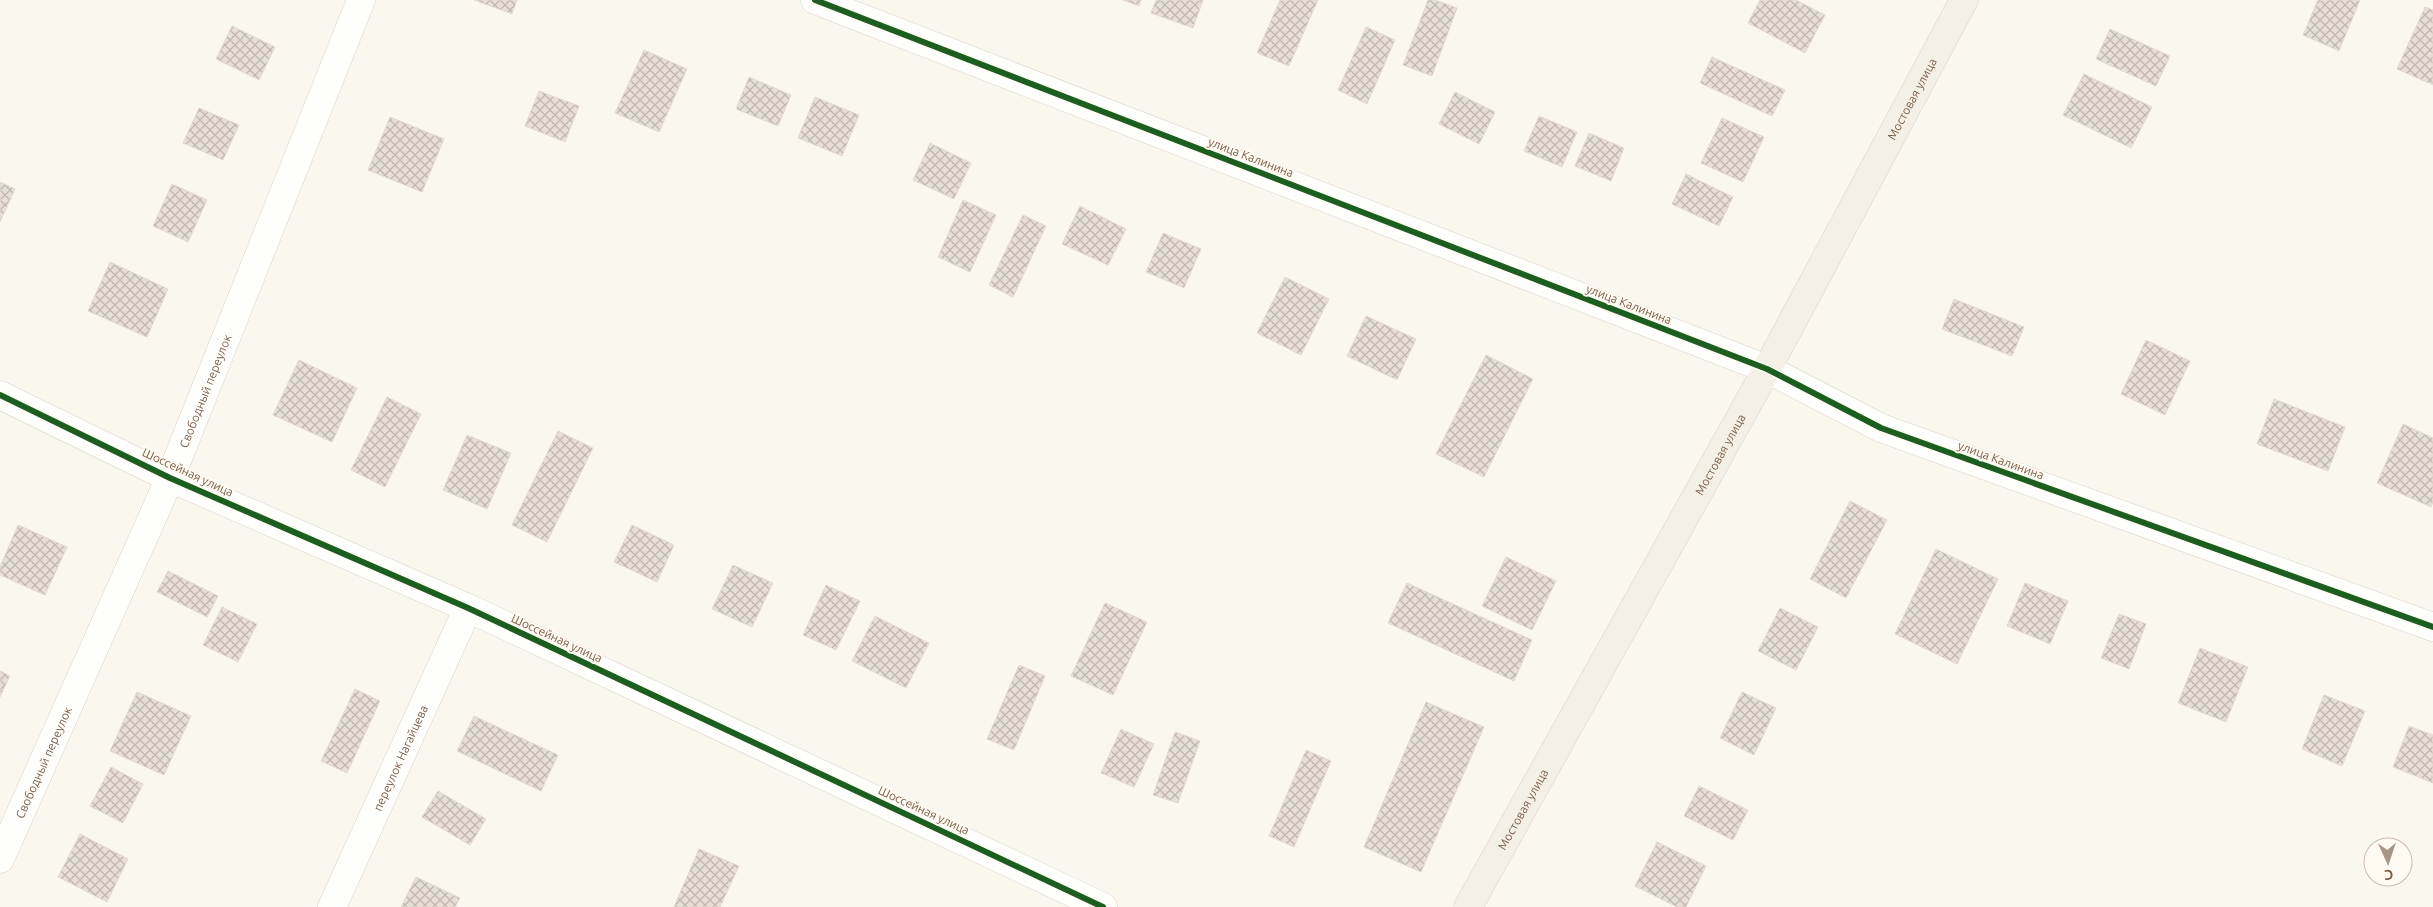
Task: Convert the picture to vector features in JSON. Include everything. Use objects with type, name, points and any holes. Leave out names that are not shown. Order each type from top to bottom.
[{"type":"main road","name":"Мостовая улица","points":[[1468,907],[1767,369],[1964,0]]},
{"type":"street","name":"Свободный переулок","points":[[0,859],[170,478],[362,0]]},
{"type":"street","name":"улица Калинина","points":[[816,0],[1767,369],[1881,428],[2433,627]]},
{"type":"street","name":"Шоссейная улица","points":[[0,395],[170,478],[468,608],[1103,907]]},
{"type":"street","name":"переулок Нагайцева","points":[[332,907],[468,608]]},
{"type":"building","points":[[474,0],[517,0],[512,14]]},
{"type":"building","points":[[1123,0],[1141,0],[1139,6]]},
{"type":"building","points":[[1156,0],[1203,0],[1193,28],[1151,13]]},
{"type":"building","points":[[1280,0],[1318,0],[1289,66],[1257,53]]},
{"type":"building","points":[[1428,0],[1435,0],[1457,8],[1432,76],[1403,65]]},
{"type":"building","points":[[1760,0],[1796,0],[1825,15],[1805,53],[1748,23]]},
{"type":"building","points":[[2318,0],[2360,0],[2339,51],[2303,35]]},
{"type":"building","points":[[2425,7],[2433,10],[2433,85],[2397,69]]},
{"type":"building","points":[[232,26],[275,47],[259,80],[216,59]]},
{"type":"building","points":[[1366,27],[1395,40],[1367,104],[1338,90]]},
{"type":"building","points":[[2110,29],[2170,56],[2156,86],[2096,59]]},
{"type":"building","points":[[644,50],[687,69],[659,132],[615,113]]},
{"type":"building","points":[[1712,57],[1785,90],[1772,116],[1700,83]]},
{"type":"building","points":[[2084,74],[2152,107],[2131,148],[2063,115]]},
{"type":"building","points":[[749,77],[791,95],[778,126],[736,109]]},
{"type":"building","points":[[539,91],[579,106],[565,142],[525,126]]},
{"type":"building","points":[[1455,92],[1495,112],[1479,144],[1439,124]]},
{"type":"building","points":[[815,97],[859,115],[842,156],[798,138]]},
{"type":"building","points":[[199,108],[239,125],[223,160],[183,143]]},
{"type":"building","points":[[1539,116],[1577,132],[1562,167],[1524,151]]},
{"type":"building","points":[[390,117],[444,139],[422,192],[368,170]]},
{"type":"building","points":[[1722,118],[1764,137],[1743,182],[1701,163]]},
{"type":"building","points":[[1589,133],[1624,148],[1611,181],[1575,166]]},
{"type":"building","points":[[930,143],[971,163],[954,199],[913,180]]},
{"type":"building","points":[[1686,174],[1733,197],[1719,226],[1672,204]]},
{"type":"building","points":[[0,182],[15,189],[0,222]]},
{"type":"building","points":[[172,184],[207,200],[188,242],[153,226]]},
{"type":"building","points":[[963,200],[996,215],[970,272],[938,257]]},
{"type":"building","points":[[1080,206],[1126,229],[1108,265],[1062,244]]},
{"type":"building","points":[[1023,215],[1046,226],[1013,297],[989,285]]},
{"type":"building","points":[[1163,233],[1201,249],[1184,288],[1146,272]]},
{"type":"building","points":[[110,262],[168,289],[147,337],[88,311]]},
{"type":"building","points":[[1285,277],[1329,299],[1301,355],[1257,333]]},
{"type":"building","points":[[1954,299],[2024,327],[2012,356],[1942,329]]},
{"type":"building","points":[[1366,316],[1416,339],[1397,380],[1347,356]]},
{"type":"building","points":[[2146,340],[2190,361],[2165,415],[2121,394]]},
{"type":"building","points":[[1486,355],[1533,379],[1484,477],[1436,454]]},
{"type":"building","points":[[299,360],[357,388],[332,442],[273,415]]},
{"type":"building","points":[[387,397],[421,414],[385,487],[351,470]]},
{"type":"building","points":[[2274,399],[2345,427],[2328,471],[2257,444]]},
{"type":"building","points":[[2403,424],[2433,438],[2433,502],[2431,507],[2377,483]]},
{"type":"building","points":[[558,431],[593,448],[547,542],[512,525]]},
{"type":"building","points":[[467,435],[511,453],[487,509],[443,490]]},
{"type":"building","points":[[1850,501],[1887,520],[1846,598],[1810,579]]},
{"type":"building","points":[[18,525],[67,547],[45,595],[0,575],[0,567]]},
{"type":"building","points":[[632,525],[674,545],[657,582],[614,562]]},
{"type":"building","points":[[1936,549],[1998,579],[1957,664],[1895,634]]},
{"type":"building","points":[[1506,557],[1556,581],[1532,630],[1482,606]]},
{"type":"building","points":[[733,565],[773,583],[752,627],[712,609]]},
{"type":"building","points":[[168,571],[218,596],[207,617],[157,592]]},
{"type":"building","points":[[1407,583],[1532,640],[1514,681],[1388,623]]},
{"type":"building","points":[[2025,583],[2068,601],[2050,644],[2007,626]]},
{"type":"building","points":[[826,585],[860,601],[836,650],[803,635]]},
{"type":"building","points":[[1105,603],[1147,622],[1113,695],[1071,676]]},
{"type":"building","points":[[222,607],[257,624],[238,662],[203,645]]},
{"type":"building","points":[[1780,608],[1818,627],[1796,670],[1758,651]]},
{"type":"building","points":[[2119,614],[2146,624],[2129,669],[2101,658]]},
{"type":"building","points":[[875,616],[929,643],[906,688],[852,661]]},
{"type":"building","points":[[2200,648],[2248,667],[2226,722],[2178,703]]},
{"type":"building","points":[[1019,665],[1045,676],[1014,750],[987,739]]},
{"type":"building","points":[[0,671],[10,676],[0,697]]},
{"type":"building","points":[[355,689],[380,701],[347,773],[321,761]]},
{"type":"building","points":[[137,692],[191,716],[164,775],[110,751]]},
{"type":"building","points":[[1742,692],[1776,708],[1754,755],[1720,738]]},
{"type":"building","points":[[2324,695],[2365,711],[2342,766],[2302,749]]},
{"type":"building","points":[[1426,702],[1484,727],[1421,872],[1364,847]]},
{"type":"building","points":[[474,716],[558,755],[541,791],[457,751]]},
{"type":"building","points":[[2409,726],[2433,735],[2433,783],[2393,767]]},
{"type":"building","points":[[1121,729],[1154,744],[1134,787],[1101,773]]},
{"type":"building","points":[[1175,732],[1200,741],[1178,803],[1153,795]]},
{"type":"building","points":[[1306,750],[1331,761],[1294,847],[1269,836]]},
{"type":"building","points":[[111,767],[143,784],[123,823],[90,806]]},
{"type":"building","points":[[1699,786],[1748,810],[1733,840],[1684,816]]},
{"type":"building","points":[[438,791],[486,819],[470,845],[422,817]]},
{"type":"building","points":[[80,834],[128,859],[107,902],[58,877]]},
{"type":"building","points":[[1657,842],[1706,866],[1686,907],[1677,907],[1635,886]]},
{"type":"building","points":[[699,849],[739,866],[720,907],[674,907]]},
{"type":"building","points":[[416,877],[460,898],[455,907],[401,907]]},
{"type":"cycle path","points":[[815,0],[1767,369],[1881,428],[2433,627]]},
{"type":"cycle path","points":[[0,395],[170,478],[468,608],[1103,907]]}]
